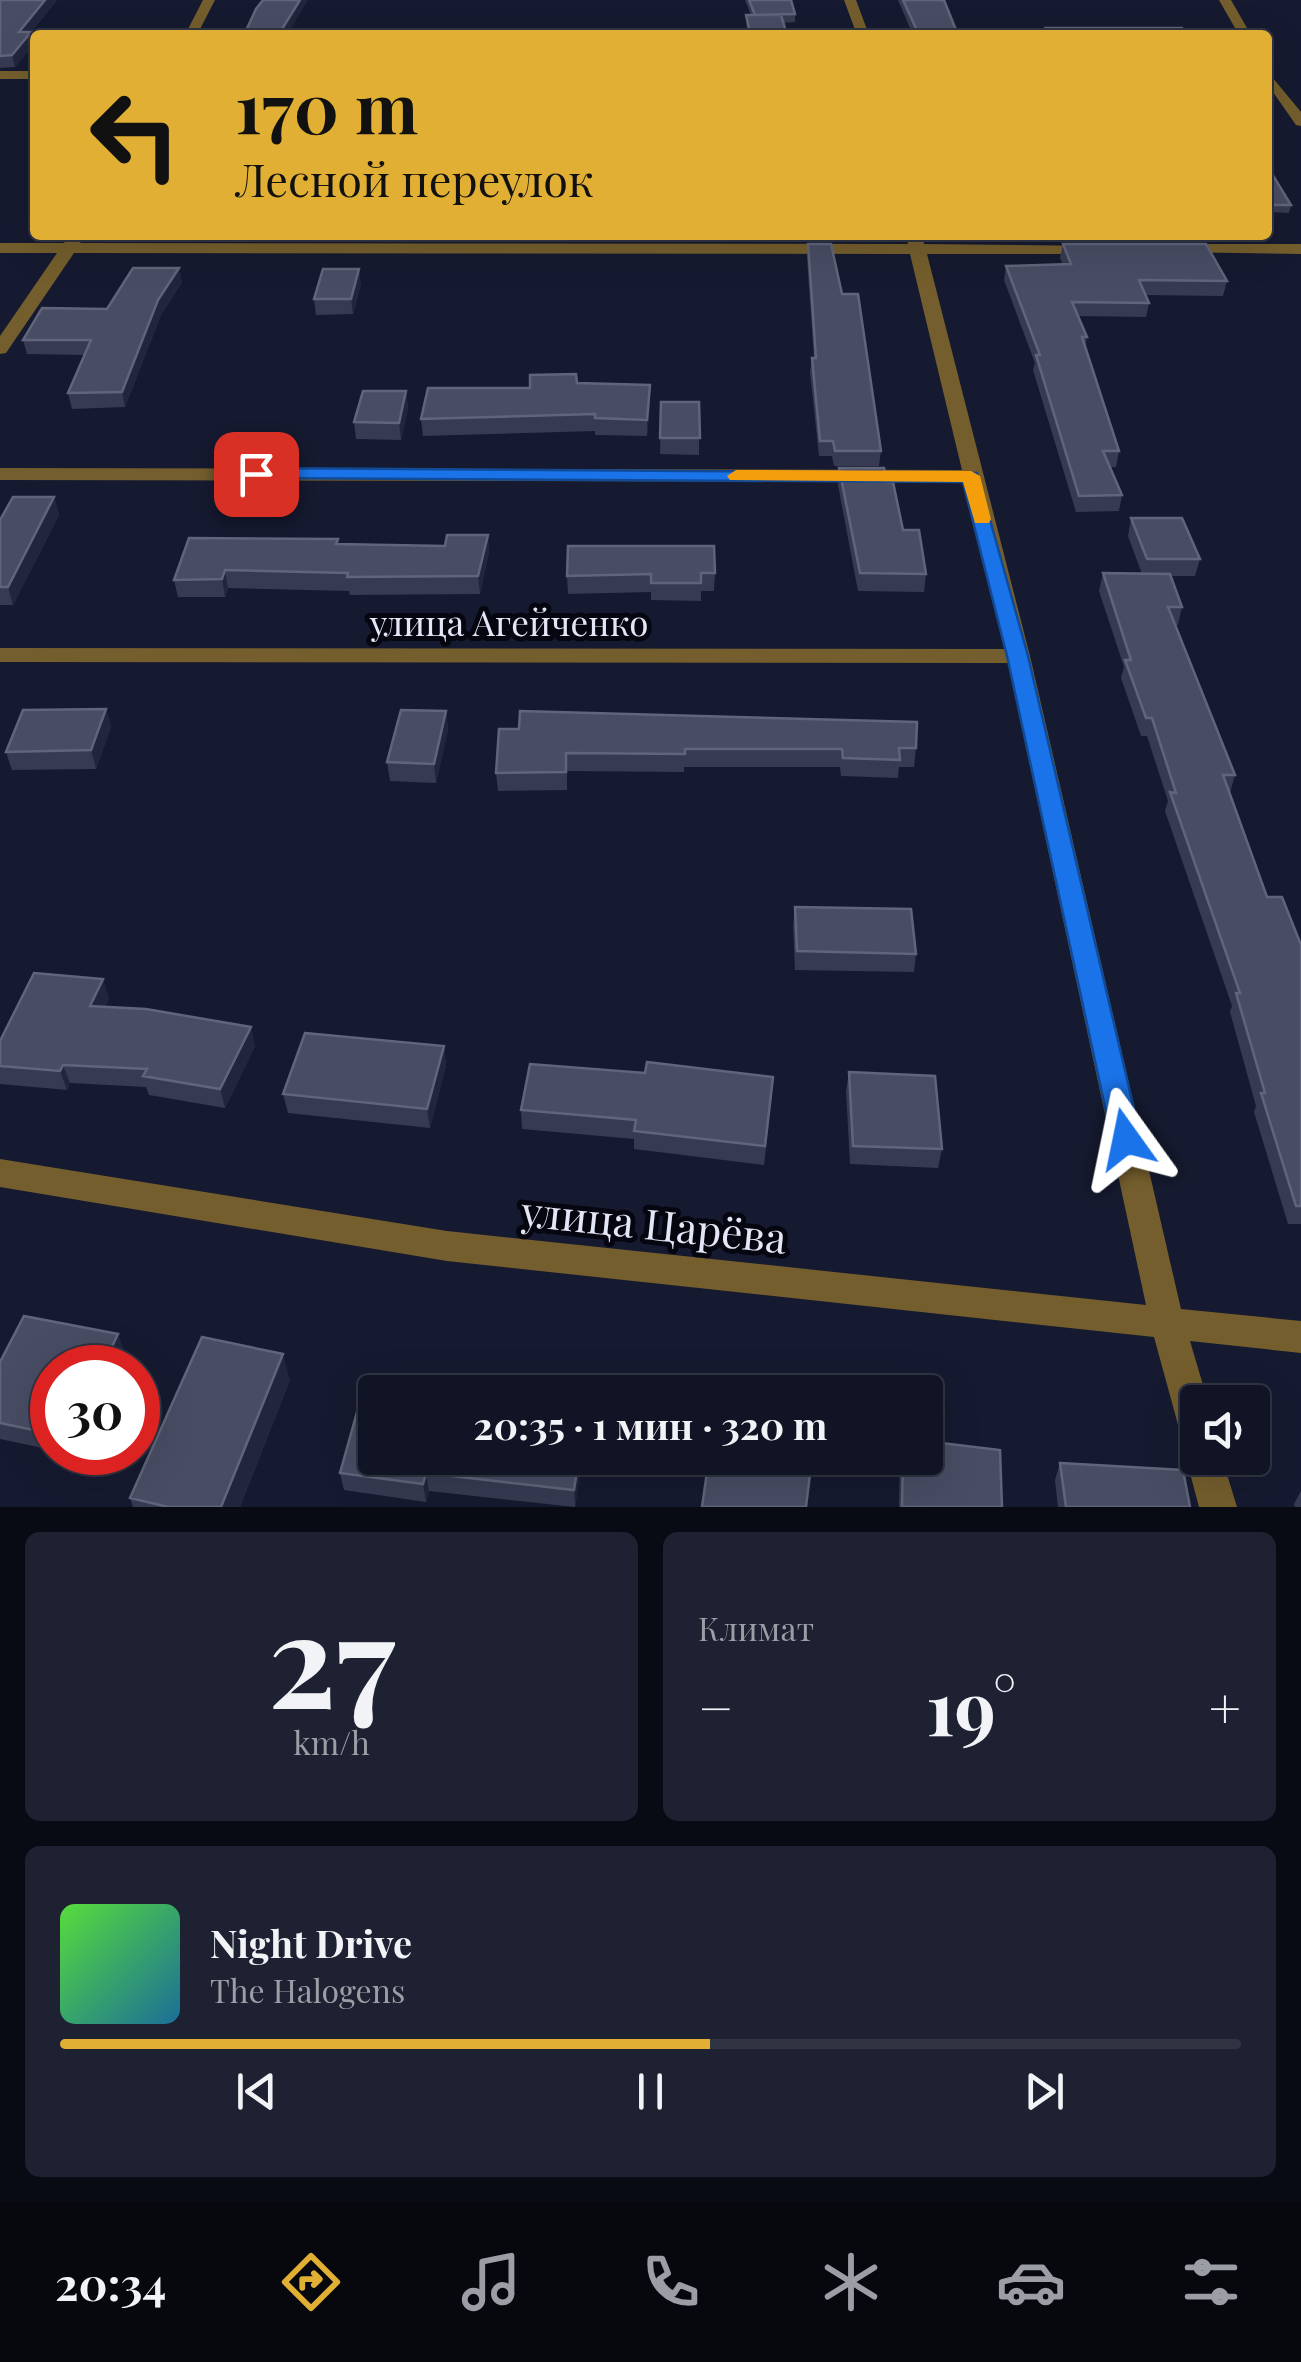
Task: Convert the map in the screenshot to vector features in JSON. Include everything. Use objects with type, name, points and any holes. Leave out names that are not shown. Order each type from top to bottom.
[{"type":"street","points":[[193,30],[209,0]]},
{"type":"street","points":[[850,0],[861,30]]},
{"type":"street","points":[[1225,0],[1241,30]]},
{"type":"street","points":[[0,76],[30,75]]},
{"type":"street","points":[[1272,82],[1301,122]]},
{"type":"street","points":[[0,350],[74,242]]},
{"type":"street","points":[[0,248],[74,242],[916,242],[1109,249]]},
{"type":"street","points":[[916,242],[1018,656],[1168,1325],[1185,1385]]},
{"type":"street","points":[[1148,249],[1301,249]]},
{"type":"street","points":[[0,474],[971,476]]},
{"type":"street","name":"улица Агейченко","points":[[0,655],[1018,656]]},
{"type":"street","name":"улица Царёва","points":[[0,1173],[447,1246],[1301,1337]]},
{"type":"street","points":[[1209,1475],[1218,1507]]},
{"type":"building","points":[[0,0],[45,0],[19,32],[30,33],[12,55],[0,56]]},
{"type":"building","points":[[263,0],[300,0],[281,30],[246,30]]},
{"type":"building","points":[[749,0],[791,0],[795,14],[755,15]]},
{"type":"building","points":[[903,0],[944,0],[956,30],[917,30]]},
{"type":"building","points":[[746,15],[781,15],[786,30],[749,30]]},
{"type":"building","points":[[1046,28],[1182,28],[1183,30]]},
{"type":"building","points":[[1272,174],[1291,205],[1272,205]]},
{"type":"building","points":[[808,244],[831,244],[842,294],[858,294],[881,451],[835,451],[833,441],[820,441]]},
{"type":"building","points":[[1063,244],[1206,244],[1227,281],[1139,280],[1149,303],[1072,302],[1087,337],[1082,337],[1119,451],[1103,451],[1122,495],[1079,496],[1036,355],[1040,355],[1006,266],[1071,264]]},
{"type":"building","points":[[133,268],[179,268],[158,300],[122,392],[68,393],[91,340],[23,340],[42,308],[107,309]]},
{"type":"building","points":[[323,269],[359,269],[351,299],[314,299]]},
{"type":"building","points":[[576,374],[577,383],[650,385],[647,420],[595,418],[595,414],[421,419],[428,388],[530,388],[530,375]]},
{"type":"building","points":[[363,391],[406,391],[399,423],[354,422]]},
{"type":"building","points":[[661,402],[699,402],[700,438],[660,438]]},
{"type":"building","points":[[839,468],[884,468],[887,482],[893,482],[903,530],[919,530],[926,574],[860,573]]},
{"type":"building","points":[[13,497],[54,497],[8,587],[0,587],[0,520]]},
{"type":"building","points":[[1131,518],[1182,518],[1200,559],[1147,559]]},
{"type":"building","points":[[447,535],[488,535],[478,576],[347,577],[348,573],[225,570],[222,579],[174,580],[189,538],[338,539],[336,544],[445,546]]},
{"type":"building","points":[[568,546],[714,546],[715,573],[701,573],[701,583],[651,583],[651,574],[567,576]]},
{"type":"building","points":[[1103,573],[1170,574],[1182,607],[1168,607],[1235,775],[1223,775],[1267,897],[1282,897],[1301,945],[1301,1206],[1296,1206],[1261,1093],[1265,1093],[1236,993],[1240,993],[1170,792],[1176,793],[1152,718],[1146,718],[1125,660],[1131,660]]},
{"type":"building","points":[[106,709],[91,750],[6,752],[23,710]]},
{"type":"building","points":[[401,710],[446,711],[434,764],[387,762]]},
{"type":"building","points":[[520,711],[917,722],[916,748],[899,748],[900,760],[843,758],[842,749],[566,753],[566,772],[496,773],[499,729],[519,729]]},
{"type":"building","points":[[795,907],[911,909],[916,954],[797,951]]},
{"type":"building","points":[[34,973],[103,979],[90,1006],[146,1009],[251,1027],[220,1089],[143,1076],[147,1069],[63,1065],[60,1071],[0,1066],[0,1041]]},
{"type":"building","points":[[305,1033],[444,1046],[427,1109],[283,1094]]},
{"type":"building","points":[[647,1062],[773,1077],[765,1146],[634,1131],[636,1120],[521,1110],[530,1064],[645,1073]]},
{"type":"building","points":[[849,1072],[935,1076],[942,1149],[853,1146]]},
{"type":"building","points":[[24,1316],[118,1334],[113,1345],[30,1345],[30,1429],[0,1423],[0,1362]]},
{"type":"building","points":[[202,1337],[283,1354],[221,1507],[168,1507],[130,1498],[140,1475],[160,1475],[160,1431]]},
{"type":"building","points":[[358,1409],[358,1475],[425,1475],[423,1484],[340,1473]]},
{"type":"building","points":[[943,1443],[1000,1450],[1002,1507],[902,1507],[903,1475],[943,1475]]},
{"type":"building","points":[[1060,1463],[1180,1470],[1190,1507],[1066,1507]]},
{"type":"building","points":[[443,1475],[576,1475],[574,1490]]},
{"type":"building","points":[[707,1475],[810,1475],[806,1507],[702,1507]]},
{"type":"slow traffic","points":[[736,476],[971,476],[982,519]]},
{"type":"route","points":[[256,474],[971,476],[1018,656],[1126,1139]]}]
